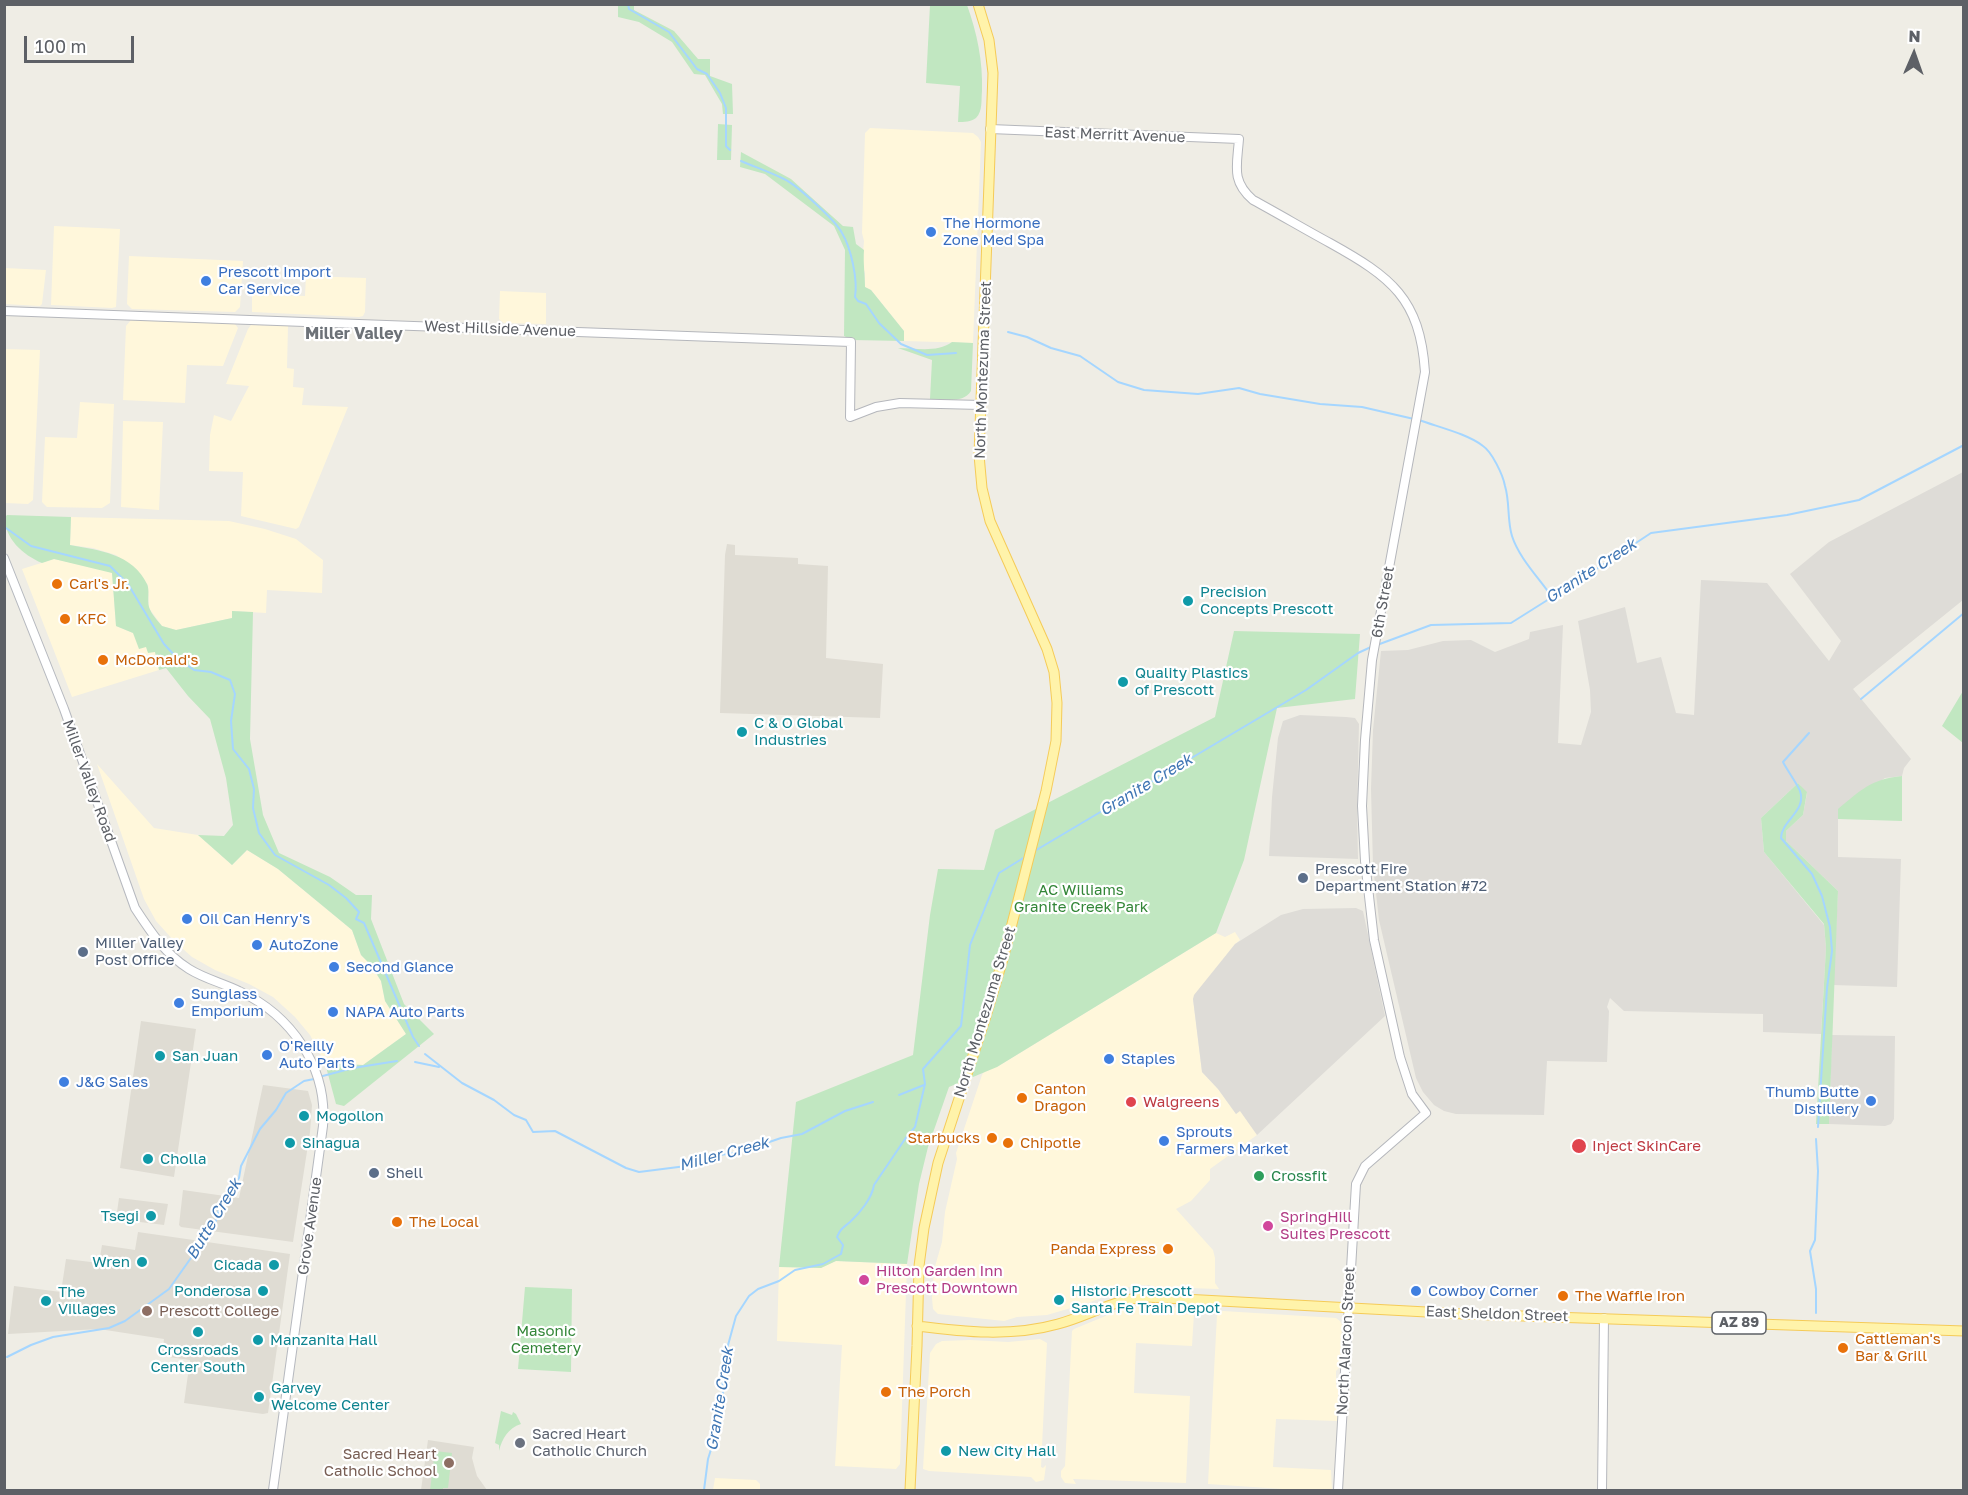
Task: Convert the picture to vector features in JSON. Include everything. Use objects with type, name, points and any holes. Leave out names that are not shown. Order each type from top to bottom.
[{"type":"main road","name":"North Montezuma Street","points":[[910,1491],[919,1266],[924,1228],[938,1163],[987,1016],[1003,959],[1046,791],[1056,741],[1057,703],[1053,672],[1043,638],[990,521],[982,488],[979,455],[993,73],[989,40],[979,8]]},
{"type":"main road","name":"Miller Valley Road","points":[[4,558],[67,718],[135,908],[153,935],[171,955],[189,969],[208,979]]},
{"type":"main road","name":"Grove Avenue","points":[[208,979],[238,990],[262,1003],[285,1022],[302,1043],[321,1089],[324,1116],[322,1135],[273,1491]]},
{"type":"main road","name":"East Sheldon Street","points":[[917,1326],[1012,1333],[1036,1330],[1081,1317],[1115,1303],[1140,1298],[1964,1331]]},
{"type":"street","name":"East Merritt Avenue","points":[[990,129],[1239,139],[1237,178]]},
{"type":"street","name":"6th Street","points":[[1237,178],[1242,191],[1253,200],[1356,257],[1388,280],[1402,296],[1419,328],[1424,349],[1425,372],[1418,415],[1372,660],[1362,806],[1374,940],[1400,1057],[1412,1094],[1426,1113]]},
{"type":"street","name":"West Hillside Avenue","points":[[4,311],[851,342],[850,417],[876,407],[900,403],[981,405]]},
{"type":"street","name":"North Alarcon Street","points":[[1338,1491],[1356,1184],[1365,1166],[1426,1113]]},
{"type":"street","points":[[1602,1491],[1604,1318]]},
{"type":"shaded area","points":[[870,128],[973,133],[981,142],[973,343],[904,341],[904,331],[871,290],[865,287],[862,233],[865,133]]},
{"type":"shaded area","points":[[54,226],[120,229],[116,307],[51,305]]},
{"type":"shaded area","points":[[129,256],[243,261],[240,307],[235,312],[132,309],[127,304]]},
{"type":"shaded area","points":[[5,268],[46,270],[40,306],[5,304]]},
{"type":"shaded area","points":[[306,276],[366,278],[363,316],[252,312],[252,294],[305,296]]},
{"type":"shaded area","points":[[500,291],[546,293],[546,324],[501,321],[499,319]]},
{"type":"shaded area","points":[[131,320],[235,324],[238,328],[223,366],[187,365],[185,403],[123,400],[126,326]]},
{"type":"shaded area","points":[[251,325],[288,326],[287,368],[294,369],[293,387],[304,388],[302,405],[348,407],[299,527],[296,529],[241,516],[243,472],[209,471],[210,435],[214,415],[231,421],[249,386],[226,384]]},
{"type":"shaded area","points":[[4,349],[40,350],[33,500],[28,504],[5,503]]},
{"type":"shaded area","points":[[80,402],[114,404],[110,503],[102,508],[47,507],[42,502],[45,437],[77,438]]},
{"type":"shaded area","points":[[123,421],[163,422],[159,510],[121,507]]},
{"type":"shaded area","points":[[1963,472],[1963,600],[1853,689],[1911,759],[1904,768],[1902,776],[1885,778],[1838,810],[1838,857],[1901,859],[1897,987],[1833,985],[1838,891],[1786,841],[1786,831],[1803,815],[1807,793],[1798,783],[1761,818],[1764,852],[1824,925],[1826,948],[1821,1034],[1763,1032],[1763,1014],[1624,1011],[1610,998],[1607,1007],[1609,1011],[1607,1062],[1547,1061],[1544,1115],[1456,1114],[1434,1105],[1423,1092],[1416,1078],[1379,920],[1373,866],[1371,789],[1373,730],[1381,651],[1408,650],[1443,641],[1471,640],[1495,652],[1529,639],[1530,632],[1563,625],[1558,743],[1581,745],[1591,712],[1590,690],[1578,621],[1625,607],[1637,663],[1661,657],[1676,713],[1694,715],[1701,580],[1767,583],[1829,661],[1841,641],[1790,574],[1829,542]]},
{"type":"shaded area","points":[[71,517],[229,521],[265,529],[296,539],[323,560],[322,593],[267,590],[266,613],[233,611],[232,618],[176,630],[162,626],[149,608],[148,585],[116,555],[93,548],[70,545]]},
{"type":"shaded area","points":[[727,544],[735,545],[735,555],[798,558],[798,564],[828,566],[826,658],[883,664],[880,718],[720,713]]},
{"type":"shaded area","points":[[54,559],[112,572],[116,626],[133,633],[146,647],[155,652],[159,670],[72,697],[22,569]]},
{"type":"shaded area","points":[[1300,715],[1355,718],[1359,724],[1358,859],[1269,856],[1278,738],[1283,721]]},
{"type":"shaded area","points":[[97,764],[154,828],[198,835],[232,865],[247,850],[278,869],[352,930],[361,955],[371,965],[381,981],[385,1001],[406,1034],[363,1065],[325,1063],[310,1035],[295,1017],[273,997],[192,957],[156,921],[144,899]]},
{"type":"shaded area","points":[[1356,908],[1363,911],[1385,1016],[1257,1135],[1240,1111],[1236,1114],[1202,1072],[1194,995],[1235,944],[1281,915],[1303,909]]},
{"type":"shaded area","points":[[1235,932],[1240,940],[1193,999],[1202,1072],[1236,1114],[1240,1110],[1257,1135],[1210,1169],[1210,1180],[1191,1201],[1176,1209],[1213,1250],[1215,1283],[1219,1289],[1132,1286],[1088,1303],[1047,1315],[1017,1317],[1004,1321],[938,1314],[933,1309],[932,1298],[934,1270],[942,1242],[945,1212],[957,1159],[956,1153],[982,1075],[989,1064],[997,1067],[1216,933],[1225,937]]},
{"type":"shaded area","points":[[141,1021],[196,1029],[174,1177],[120,1168]]},
{"type":"shaded area","points":[[1832,1035],[1895,1036],[1894,1119],[1891,1124],[1885,1126],[1829,1124]]},
{"type":"shaded area","points":[[263,1085],[308,1091],[312,1105],[293,1242],[181,1227],[179,1225],[183,1190],[239,1198]]},
{"type":"shaded area","points":[[119,1198],[168,1204],[164,1225],[116,1219]]},
{"type":"shaded area","name":"Prescott College","points":[[138,1232],[290,1254],[268,1413],[184,1403],[190,1360],[162,1356],[164,1339],[99,1329],[8,1334],[14,1286],[61,1292],[66,1259],[99,1263],[102,1245],[135,1250]]},
{"type":"shaded area","points":[[836,1261],[907,1264],[900,1464],[896,1469],[835,1466],[842,1345],[777,1341],[779,1267],[821,1268]]},
{"type":"shaded area","points":[[1136,1306],[1188,1308],[1194,1313],[1192,1346],[1136,1343],[1134,1393],[1190,1396],[1186,1483],[1073,1479],[1076,1484],[1065,1483],[1061,1477],[1061,1471],[1065,1466],[1072,1331],[1120,1310]]},
{"type":"shaded area","points":[[1223,1311],[1336,1318],[1340,1321],[1342,1325],[1340,1367],[1336,1371],[1336,1385],[1339,1384],[1337,1421],[1276,1419],[1273,1467],[1331,1470],[1332,1490],[1208,1484],[1217,1315]]},
{"type":"shaded area","points":[[1040,1339],[1047,1343],[1041,1467],[1046,1465],[1044,1480],[1036,1482],[1031,1477],[923,1469],[930,1353],[936,1344],[942,1341],[1008,1342]]},
{"type":"shaded area","name":"Sacred Heart Catholic School","points":[[428,1440],[474,1447],[472,1458],[477,1476],[487,1490],[421,1490]]},
{"type":"shaded area","points":[[715,1478],[756,1480],[760,1484],[760,1490],[713,1490]]},
{"type":"green space","points":[[618,5],[634,5],[634,10],[674,31],[698,59],[710,59],[710,76],[732,84],[733,114],[723,114],[722,104],[705,75],[694,74],[672,42],[639,22],[618,17]]},
{"type":"green space","points":[[930,5],[967,5],[979,47],[982,80],[981,109],[976,118],[972,120],[958,122],[960,86],[926,83]]},
{"type":"green space","points":[[718,124],[732,125],[731,160],[717,160]]},
{"type":"green space","points":[[741,152],[791,179],[843,226],[853,227],[856,244],[864,250],[865,287],[871,290],[904,331],[904,341],[852,340],[844,336],[845,250],[834,226],[765,174],[740,167]]},
{"type":"green space","points":[[952,342],[973,343],[971,391],[968,395],[958,399],[930,399],[932,360],[898,348],[933,349]]},
{"type":"green space","points":[[7,515],[71,517],[70,545],[114,555],[133,566],[147,584],[149,607],[162,626],[176,630],[232,618],[232,611],[253,612],[250,739],[263,815],[279,853],[330,877],[356,895],[372,895],[371,919],[404,1004],[434,1034],[344,1106],[336,1104],[325,1063],[363,1065],[406,1034],[385,1001],[381,981],[371,965],[361,955],[352,930],[278,869],[247,850],[232,865],[198,835],[224,836],[233,825],[226,778],[210,719],[166,668],[159,670],[155,652],[148,653],[146,647],[139,649],[133,633],[116,626],[112,573],[54,559],[42,563],[35,560],[11,539],[6,525]]},
{"type":"green space","name":"AC Williams Granite Creek Park","points":[[1234,631],[1360,634],[1355,699],[1277,708],[1244,860],[1216,933],[997,1067],[949,1087],[928,1147],[919,1184],[907,1264],[836,1261],[821,1268],[779,1267],[796,1102],[913,1055],[930,915],[938,869],[984,870],[995,830],[1215,717]]},
{"type":"green space","points":[[1963,691],[1963,743],[1942,726]]},
{"type":"green space","points":[[1902,776],[1902,821],[1838,819],[1838,809],[1860,791],[1882,780]]},
{"type":"green space","points":[[1798,783],[1807,792],[1803,815],[1786,831],[1786,841],[1838,891],[1829,1124],[1816,1124],[1826,948],[1824,924],[1764,852],[1761,818]]},
{"type":"green space","name":"Masonic Cemetery","points":[[525,1287],[572,1289],[571,1372],[518,1369]]},
{"type":"green space","points":[[501,1411],[512,1415],[513,1412],[521,1424],[506,1434],[499,1451],[499,1445],[495,1443]]},
{"type":"green space","points":[[435,1451],[452,1453],[448,1488],[443,1488],[443,1490],[430,1490]]},
{"type":"waterway","points":[[628,4],[629,9],[669,32],[697,69],[707,74],[720,93],[726,108],[726,146],[730,150]]},
{"type":"waterway","points":[[741,161],[784,179],[832,220],[842,233],[851,255],[855,273],[855,297],[866,304],[879,323],[901,344],[927,355],[956,353]]},
{"type":"waterway","points":[[1008,332],[1080,356],[1118,382],[1144,390],[1198,394],[1239,388],[1260,394],[1320,404],[1362,407],[1414,419]]},
{"type":"waterway","points":[[1419,420],[1469,438],[1490,453],[1504,481],[1508,498],[1510,530],[1515,544],[1552,597]]},
{"type":"waterway","name":"Granite Creek","points":[[1377,645],[1431,625],[1511,623],[1651,533],[1787,515],[1859,500],[1964,445]]},
{"type":"waterway","points":[[6,528],[31,546],[110,566],[128,584],[164,644],[177,658],[194,670],[211,672],[230,680],[235,694],[231,721],[233,749],[249,769],[254,789],[253,808],[259,833],[275,855],[329,885],[359,912],[356,919],[364,923],[413,1037],[419,1046]]},
{"type":"waterway","points":[[1861,699],[1964,613]]},
{"type":"waterway","name":"Granite Creek","points":[[1033,852],[1306,690],[1358,653],[1371,647]]},
{"type":"waterway","points":[[1809,733],[1783,762],[1799,788],[1801,798],[1781,838],[1812,874],[1822,896],[1830,927],[1832,951],[1827,988],[1818,1127]]},
{"type":"waterway","name":"Granite Creek","points":[[704,1490],[708,1459],[719,1424],[723,1395],[722,1367],[736,1316],[749,1296],[758,1289],[779,1281],[795,1270],[823,1264],[841,1254],[843,1245],[837,1237],[839,1232],[865,1205],[874,1185],[915,1127],[925,1084],[923,1069],[961,1026],[970,945],[999,873],[1025,857]]},
{"type":"waterway","name":"Miller Creek","points":[[425,1054],[462,1083],[526,1120],[533,1132],[555,1131],[626,1168],[639,1172],[702,1164],[720,1155],[740,1152],[781,1138],[802,1134],[845,1111],[873,1102]]},
{"type":"waterway","name":"Butte Creek","points":[[319,1077],[353,1068],[397,1061]]},
{"type":"waterway","name":"Butte Creek","points":[[415,1062],[439,1067]]},
{"type":"waterway","name":"Butte Creek","points":[[7,1357],[53,1337],[109,1328],[125,1321],[169,1289],[215,1224],[219,1209],[239,1178],[241,1166],[260,1129],[276,1110],[286,1093],[304,1081],[314,1079]]},
{"type":"waterway","name":"Miller Creek","points":[[899,1095],[924,1085]]},
{"type":"waterway","points":[[1816,1139],[1818,1171],[1815,1240],[1810,1251],[1816,1289],[1816,1313]]},
{"type":"place","name":"The Hormone Zone Med Spa","points":[[931,232]]},
{"type":"place","name":"Prescott Import Car Service","points":[[206,281]]},
{"type":"place","name":"Carl's Jr.","points":[[57,584]]},
{"type":"place","name":"Precision Concepts Prescott","points":[[1188,601]]},
{"type":"place","name":"KFC","points":[[65,619]]},
{"type":"place","name":"McDonald's","points":[[103,660]]},
{"type":"place","name":"Quality Plastics of Prescott","points":[[1123,682]]},
{"type":"place","name":"C & O Global Industries","points":[[742,732]]},
{"type":"place","name":"Prescott Fire Department Station #72","points":[[1303,878]]},
{"type":"place","name":"Oil Can Henry's","points":[[187,919]]},
{"type":"place","name":"AutoZone","points":[[257,945]]},
{"type":"place","name":"Miller Valley Post Office","points":[[83,952]]},
{"type":"place","name":"Second Glance","points":[[334,967]]},
{"type":"place","name":"Sunglass Emporium","points":[[179,1003]]},
{"type":"place","name":"NAPA Auto Parts","points":[[333,1012]]},
{"type":"place","name":"O'Reilly Auto Parts","points":[[267,1055]]},
{"type":"place","name":"San Juan","points":[[160,1056]]},
{"type":"place","name":"Staples","points":[[1109,1059]]},
{"type":"place","name":"J&G Sales","points":[[64,1082]]},
{"type":"place","name":"Canton Dragon","points":[[1022,1098]]},
{"type":"place","name":"Thumb Butte Distillery","points":[[1871,1101]]},
{"type":"place","name":"Walgreens","points":[[1131,1102]]},
{"type":"place","name":"Mogollon","points":[[304,1116]]},
{"type":"place","name":"Starbucks","points":[[992,1138]]},
{"type":"place","name":"Sprouts Farmers Market","points":[[1164,1141]]},
{"type":"place","name":"Sinagua","points":[[290,1143]]},
{"type":"place","name":"Chipotle","points":[[1008,1143]]},
{"type":"place","name":"Inject SkinCare","points":[[1579,1146]]},
{"type":"place","name":"Cholla","points":[[148,1159]]},
{"type":"place","name":"Shell","points":[[374,1173]]},
{"type":"place","name":"Crossfit","points":[[1259,1176]]},
{"type":"place","name":"Tsegi","points":[[151,1216]]},
{"type":"place","name":"The Local","points":[[397,1222]]},
{"type":"place","name":"SpringHill Suites Prescott","points":[[1268,1226]]},
{"type":"place","name":"Panda Express","points":[[1168,1249]]},
{"type":"place","name":"Wren","points":[[142,1262]]},
{"type":"place","name":"Cicada","points":[[274,1265]]},
{"type":"place","name":"Hilton Garden Inn Prescott Downtown","points":[[864,1280]]},
{"type":"place","name":"Ponderosa","points":[[263,1291]]},
{"type":"place","name":"Cowboy Corner","points":[[1416,1291]]},
{"type":"place","name":"The Waffle Iron","points":[[1563,1296]]},
{"type":"place","name":"Historic Prescott Santa Fe Train Depot","points":[[1059,1300]]},
{"type":"place","name":"The Villages","points":[[46,1301]]},
{"type":"place","name":"Prescott College","points":[[147,1311]]},
{"type":"place","name":"Crossroads Center South","points":[[198,1332]]},
{"type":"place","name":"Manzanita Hall","points":[[258,1340]]},
{"type":"place","name":"Cattleman's Bar & Grill","points":[[1843,1348]]},
{"type":"place","name":"The Porch","points":[[886,1392]]},
{"type":"place","name":"Garvey Welcome Center","points":[[259,1397]]},
{"type":"place","name":"Sacred Heart Catholic Church","points":[[520,1443]]},
{"type":"place","name":"New City Hall","points":[[946,1451]]},
{"type":"place","name":"Sacred Heart Catholic School","points":[[449,1463]]},
{"type":"district","name":"Miller Valley","points":[[354,334]]}]
